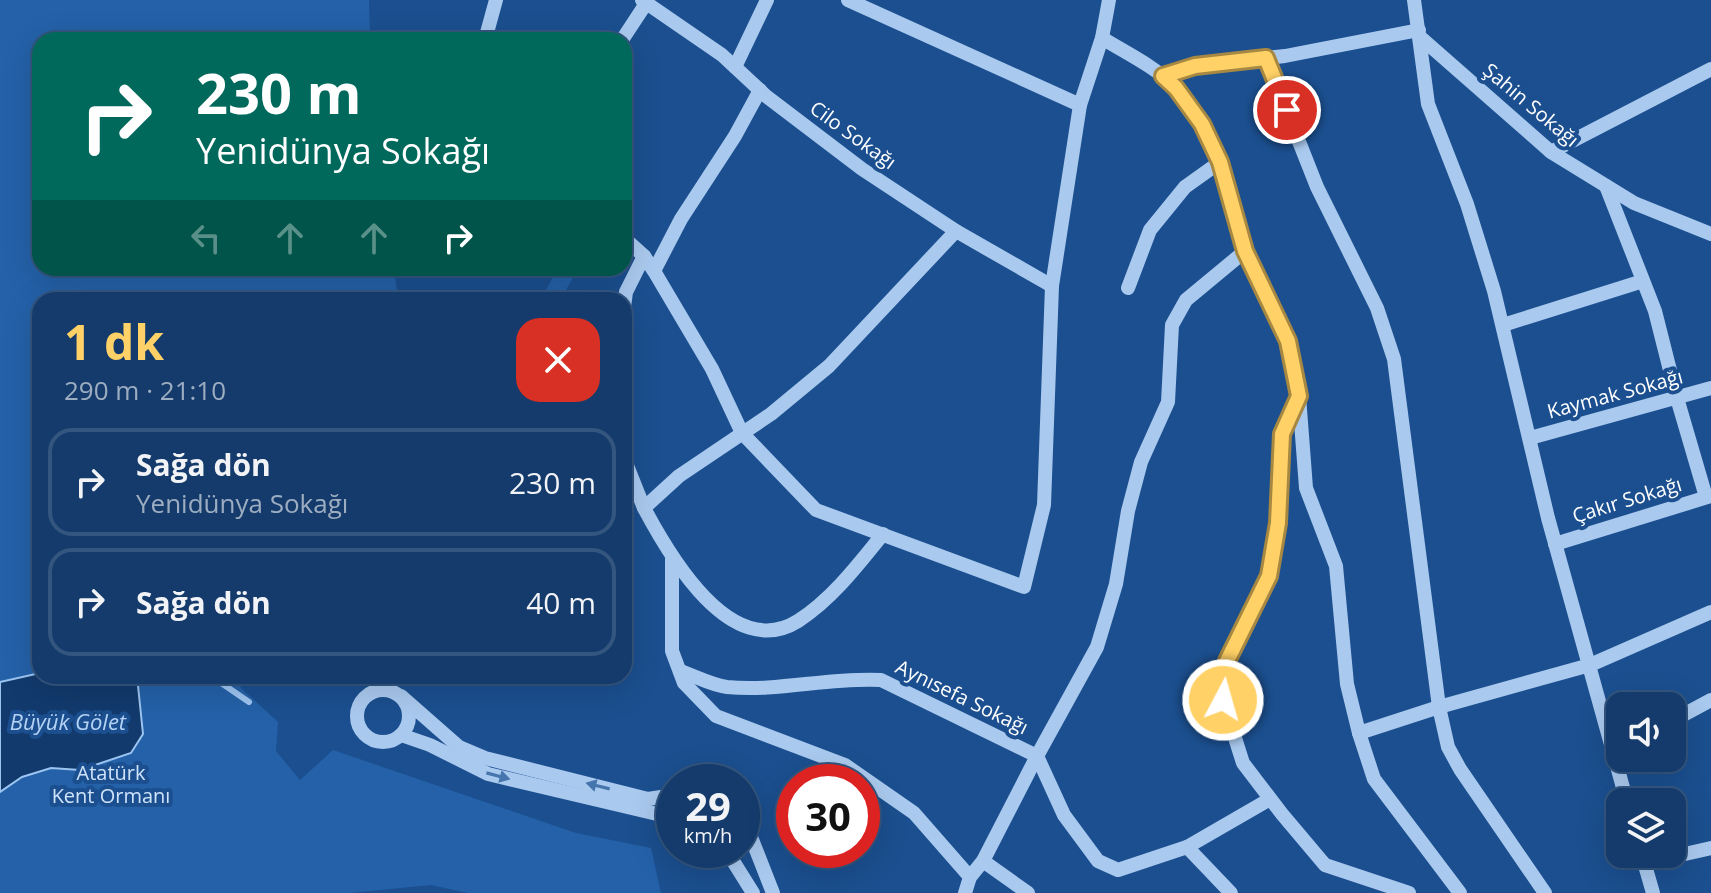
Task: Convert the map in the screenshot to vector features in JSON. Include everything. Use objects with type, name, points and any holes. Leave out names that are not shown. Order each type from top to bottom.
[{"type":"street","points":[[487,32],[496,0]]},
{"type":"street","points":[[735,67],[767,0]]},
{"type":"street","points":[[848,0],[1080,105]]},
{"type":"street","points":[[632,245],[654,271],[712,369],[742,433],[816,510],[1024,587],[1044,505],[1052,286],[1080,105],[1102,38],[1109,0]]},
{"type":"street","points":[[1414,0],[1428,104],[1467,204],[1503,325],[1555,544],[1606,713]]},
{"type":"street","points":[[627,32],[644,1]]},
{"type":"street","name":"Cilo Sokağı","points":[[644,1],[735,67],[862,169],[956,231],[1052,286]]},
{"type":"street","points":[[1163,76],[1195,66],[1420,34]]},
{"type":"street","name":"Şahin Sokağı","points":[[1420,34],[1551,152],[1634,203],[1711,234]]},
{"type":"street","points":[[1102,38],[1163,76],[1176,88],[1202,124],[1220,162],[1245,251],[1288,341],[1299,396],[1306,488],[1336,566],[1347,684],[1374,779],[1460,893]]},
{"type":"street","points":[[1266,58],[1317,187],[1377,308],[1394,359],[1439,707],[1448,747],[1545,893]]},
{"type":"street","points":[[1551,152],[1711,69]]},
{"type":"street","points":[[654,271],[681,219],[735,136],[760,90]]},
{"type":"street","points":[[1128,288],[1150,230],[1185,187],[1220,162]]},
{"type":"street","points":[[1606,185],[1655,311],[1677,398],[1708,496]]},
{"type":"street","points":[[644,508],[679,476],[798,393],[829,366],[956,231]]},
{"type":"street","points":[[965,893],[970,877],[983,861],[1097,647],[1116,584],[1128,511],[1141,462],[1168,402],[1172,325],[1186,300],[1245,251]]},
{"type":"street","points":[[626,292],[644,256]]},
{"type":"street","points":[[1503,325],[1643,281]]},
{"type":"street","name":"Kaymak Sokağı","points":[[1530,438],[1711,388]]},
{"type":"street","points":[[1299,396],[1282,434],[1278,523],[1269,576],[1227,661],[1223,700],[1243,763],[1325,865],[1409,893]]},
{"type":"street","points":[[632,478],[644,508],[682,573],[730,619],[751,628],[771,631],[796,622],[849,577],[883,534]]},
{"type":"street","name":"Çakır Sokağı","points":[[1555,544],[1708,496]]},
{"type":"street","points":[[672,558],[672,651],[684,683],[716,716],[845,765],[914,813],[970,877]]},
{"type":"street","points":[[1359,733],[1590,665],[1711,612]]},
{"type":"street","name":"Aynısefa Sokağı","points":[[680,671],[725,687],[790,685],[853,678],[881,680],[1037,756]]},
{"type":"street","points":[[401,696],[409,712],[409,721],[401,735],[386,742],[370,739],[359,727],[357,719],[361,702],[367,695],[384,689],[401,696],[459,747],[485,758],[648,799],[656,798]]},
{"type":"street","points":[[1686,713],[1711,700]]},
{"type":"street","points":[[401,735],[488,774],[656,814]]},
{"type":"street","points":[[1037,756],[1064,815],[1098,861],[1118,870],[1187,847],[1270,799]]},
{"type":"street","points":[[1187,847],[1231,893]]},
{"type":"street","points":[[1686,852],[1711,848]]},
{"type":"street","points":[[760,860],[773,893]]},
{"type":"street","points":[[983,861],[1028,893]]},
{"type":"street","points":[[737,868],[753,893]]},
{"type":"street","points":[[1646,868],[1653,893]]},
{"type":"green space","name":"Atatürk Kent Ormanı","points":[[0,0],[369,0],[370,32],[32,32],[32,276],[395,276],[397,292],[32,292],[32,684],[245,684],[240,687],[278,722],[276,751],[300,780],[333,750],[576,833],[651,848],[661,893],[468,893],[431,885],[350,893],[0,893]]},
{"type":"green space","points":[[553,276],[573,278],[565,292],[545,292]]},
{"type":"water","name":"Büyük Gölet","points":[[32,675],[32,684],[138,684],[143,734],[131,753],[80,770],[51,768],[22,777],[0,792],[0,682]]},
{"type":"waterway","points":[[223,684],[249,702]]},
{"type":"route","points":[[1223,700],[1227,661],[1269,576],[1278,523],[1282,434],[1299,396],[1288,341],[1245,251],[1220,162],[1202,124],[1176,88],[1163,76],[1195,66],[1266,58],[1287,110]]}]
